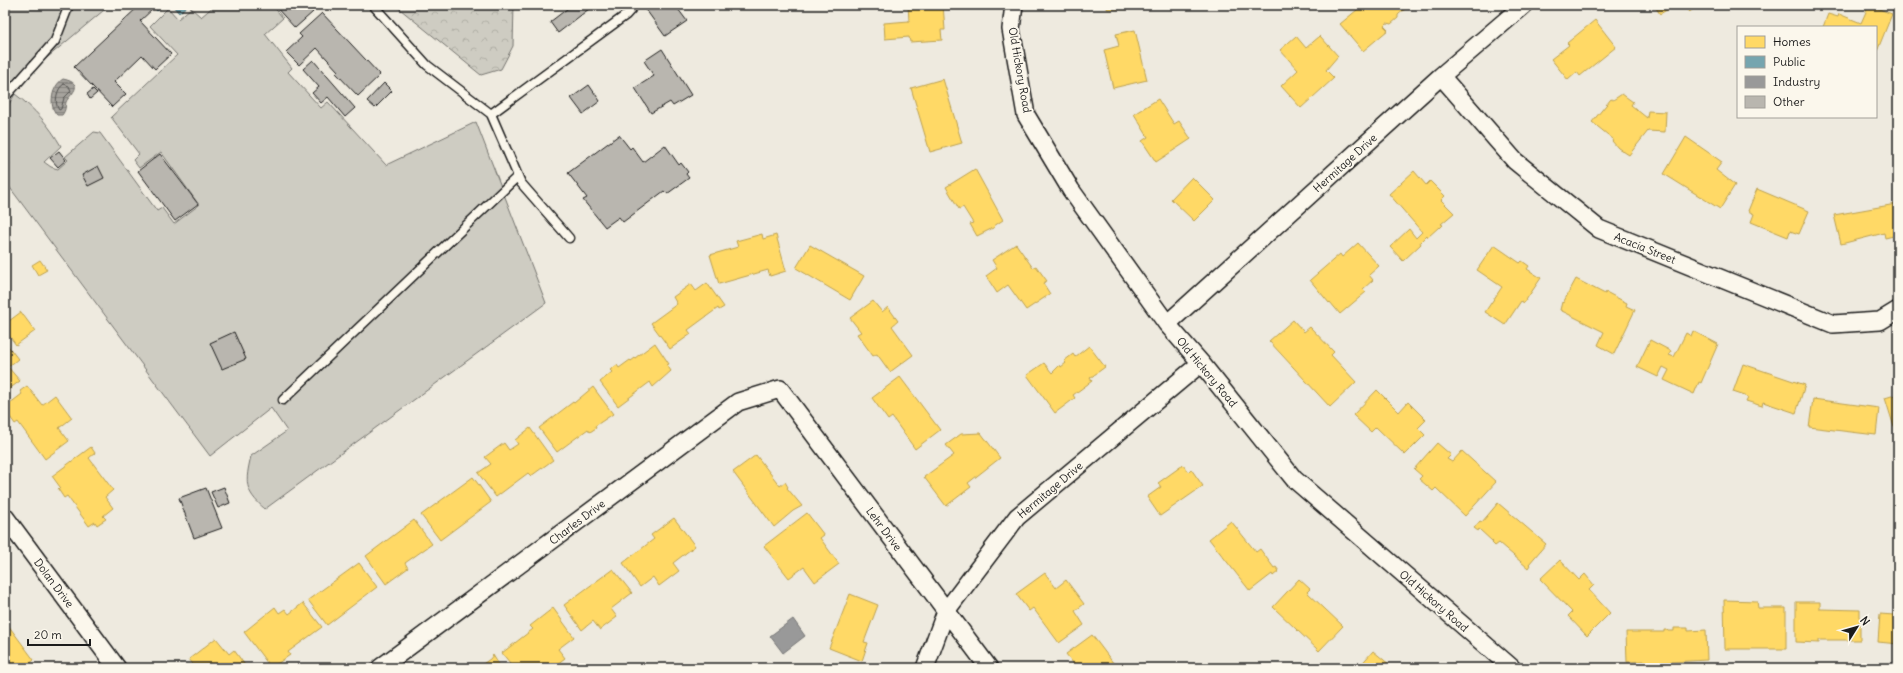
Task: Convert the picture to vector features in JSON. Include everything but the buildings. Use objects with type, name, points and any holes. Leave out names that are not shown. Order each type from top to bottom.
[{"type":"street","name":"Old Hickory Road","points":[[1014,5],[1010,29],[1026,115],[1071,190],[1167,324],[1201,363],[1294,479],[1512,668]]},
{"type":"street","name":"Hermitage Drive","points":[[1167,324],[1441,76],[1524,5]]},
{"type":"street","name":"Acacia Street","points":[[1441,76],[1515,161],[1598,229],[1833,324],[1880,321],[1898,310]]},
{"type":"street","name":"Hermitage Drive","points":[[925,668],[946,611],[1017,517],[1201,363]]},
{"type":"street","name":"Lehr Drive","points":[[780,389],[989,668]]},
{"type":"street","name":"Charles Drive","points":[[380,668],[738,402],[780,389]]},
{"type":"street","name":"Dolan Drive","points":[[5,517],[117,668]]},
{"type":"lane","points":[[5,97],[55,41],[69,5]]},
{"type":"lane","points":[[373,5],[427,65],[491,114],[521,183],[569,238]]},
{"type":"lane","points":[[491,114],[626,15],[635,5]]},
{"type":"lane","points":[[283,400],[518,176]]},
{"type":"green space","points":[[5,5],[110,5],[5,93]]},
{"type":"green space","points":[[215,5],[272,5],[283,18],[265,34],[292,68],[288,72],[321,108],[328,102],[386,165],[476,122],[546,303],[265,509],[253,497],[248,486],[247,479],[251,456],[287,431],[271,408],[210,456],[5,181],[5,172],[10,163],[5,161],[5,111],[15,94],[41,118],[52,131],[61,146],[44,162],[51,167],[58,169],[68,160],[65,157],[94,132],[100,133],[157,211],[162,208],[174,224],[199,205],[161,152],[139,168],[133,160],[139,154],[111,117],[177,55],[150,26],[168,8],[178,19],[191,8],[201,17]]},
{"type":"green space","points":[[395,5],[514,5],[513,46],[501,69],[481,75]]},
{"type":"water","points":[[63,79],[74,84],[75,90],[66,102],[65,110],[62,115],[57,115],[54,111],[52,96],[56,86]]}]
